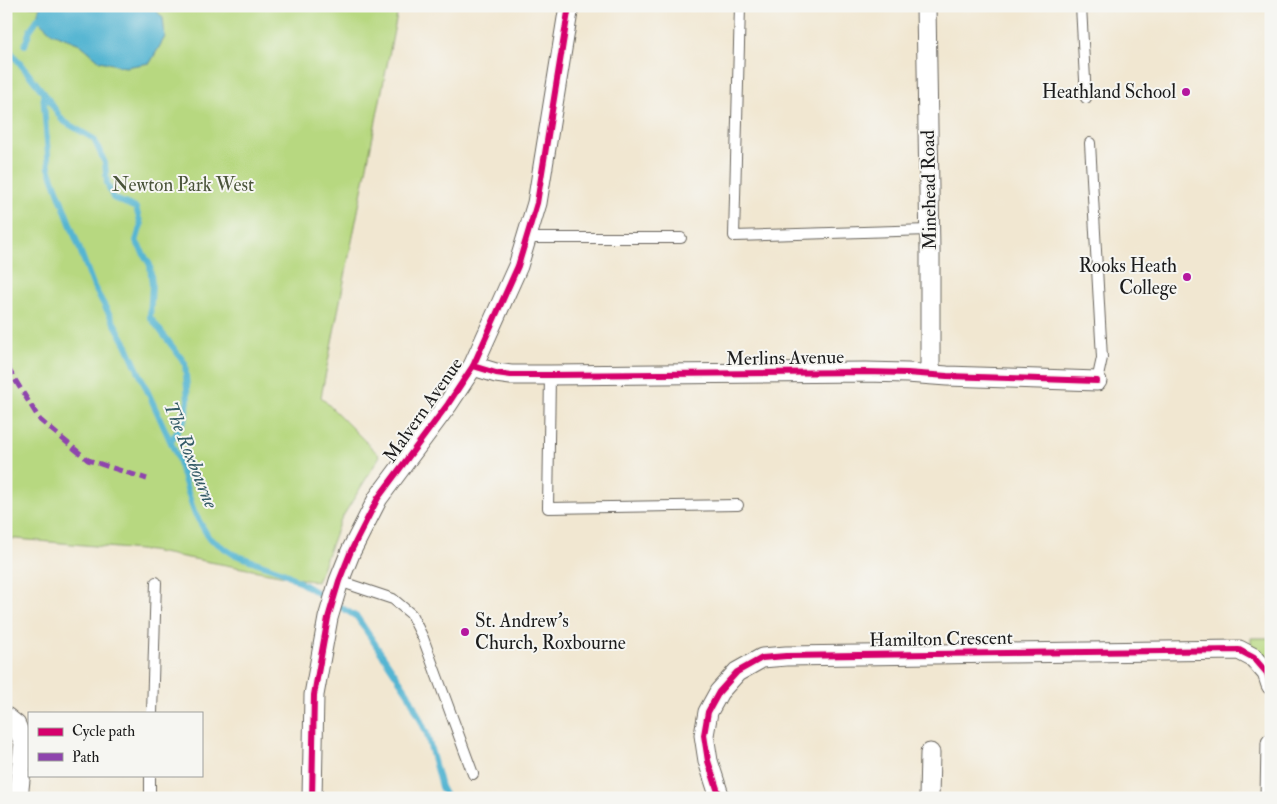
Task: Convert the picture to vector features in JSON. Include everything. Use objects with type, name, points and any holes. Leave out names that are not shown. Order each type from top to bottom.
[{"type":"street","name":"Malvern Avenue","points":[[312,798],[314,695],[328,618],[339,581],[378,498],[448,404],[473,366],[518,266],[537,203],[569,6]]},
{"type":"street","name":"Minehead Road","points":[[926,6],[930,374]]},
{"type":"street","name":"Merlins Avenue","points":[[473,366],[496,373],[511,375],[866,372],[1098,381]]},
{"type":"street","name":"Hamilton Crescent","points":[[720,798],[708,761],[704,734],[708,712],[720,692],[736,672],[762,658],[1239,650],[1254,658],[1267,673],[1271,685]]},
{"type":"street","points":[[6,717],[16,726],[24,743],[18,798]]},
{"type":"street","points":[[1270,798],[1271,743]]},
{"type":"street","points":[[929,798],[930,753]]},
{"type":"lane","points":[[740,6],[734,236],[929,230]]},
{"type":"lane","points":[[1081,6],[1086,98]]},
{"type":"lane","points":[[1090,143],[1102,358],[1098,381]]},
{"type":"lane","points":[[526,238],[681,238]]},
{"type":"lane","points":[[550,375],[548,508],[738,505]]},
{"type":"lane","points":[[339,581],[394,599],[411,614],[423,638],[473,774]]},
{"type":"lane","points":[[152,712],[156,582]]},
{"type":"lane","points":[[150,776],[150,798]]},
{"type":"green space","name":"Newton Park West","points":[[6,6],[361,6],[398,10],[321,397],[380,456],[340,521],[317,582],[151,551],[6,538]]},
{"type":"green space","points":[[1251,638],[1271,638],[1271,671],[1251,652]]},
{"type":"water","points":[[40,6],[152,6],[163,18],[165,37],[150,63],[125,67],[100,61],[80,44],[52,33],[39,21],[38,13]]},
{"type":"waterway","points":[[25,45],[30,30],[39,17]]},
{"type":"waterway","name":"The Roxbourne","points":[[6,46],[43,92],[49,168],[94,287],[126,344],[177,456],[194,512],[209,538],[233,554],[283,572],[357,617],[408,693],[427,734],[441,787],[447,798]]},
{"type":"waterway","points":[[44,93],[63,121],[94,139],[105,163],[107,183],[113,198],[136,208],[141,225],[136,241],[150,265],[152,285],[150,317],[185,363],[188,400],[185,419],[171,441]]},
{"type":"marked path","points":[[6,352],[9,370],[40,420],[88,460],[147,479]]},
{"type":"cycle path","points":[[312,798],[314,695],[328,618],[339,581],[351,551],[378,498],[448,404],[473,366],[518,266],[537,203],[569,6]]},
{"type":"cycle path","points":[[473,366],[496,373],[511,375],[866,372],[1097,381]]},
{"type":"cycle path","points":[[720,798],[708,761],[704,735],[708,712],[719,692],[737,672],[762,658],[786,656],[1239,650],[1254,658],[1267,673],[1271,685]]},
{"type":"place","name":"Heathland School","points":[[1186,92]]},
{"type":"place","name":"Rooks Heath College","points":[[1187,277]]},
{"type":"place","name":"St. Andrew’s Church, Roxbourne","points":[[465,632]]}]
